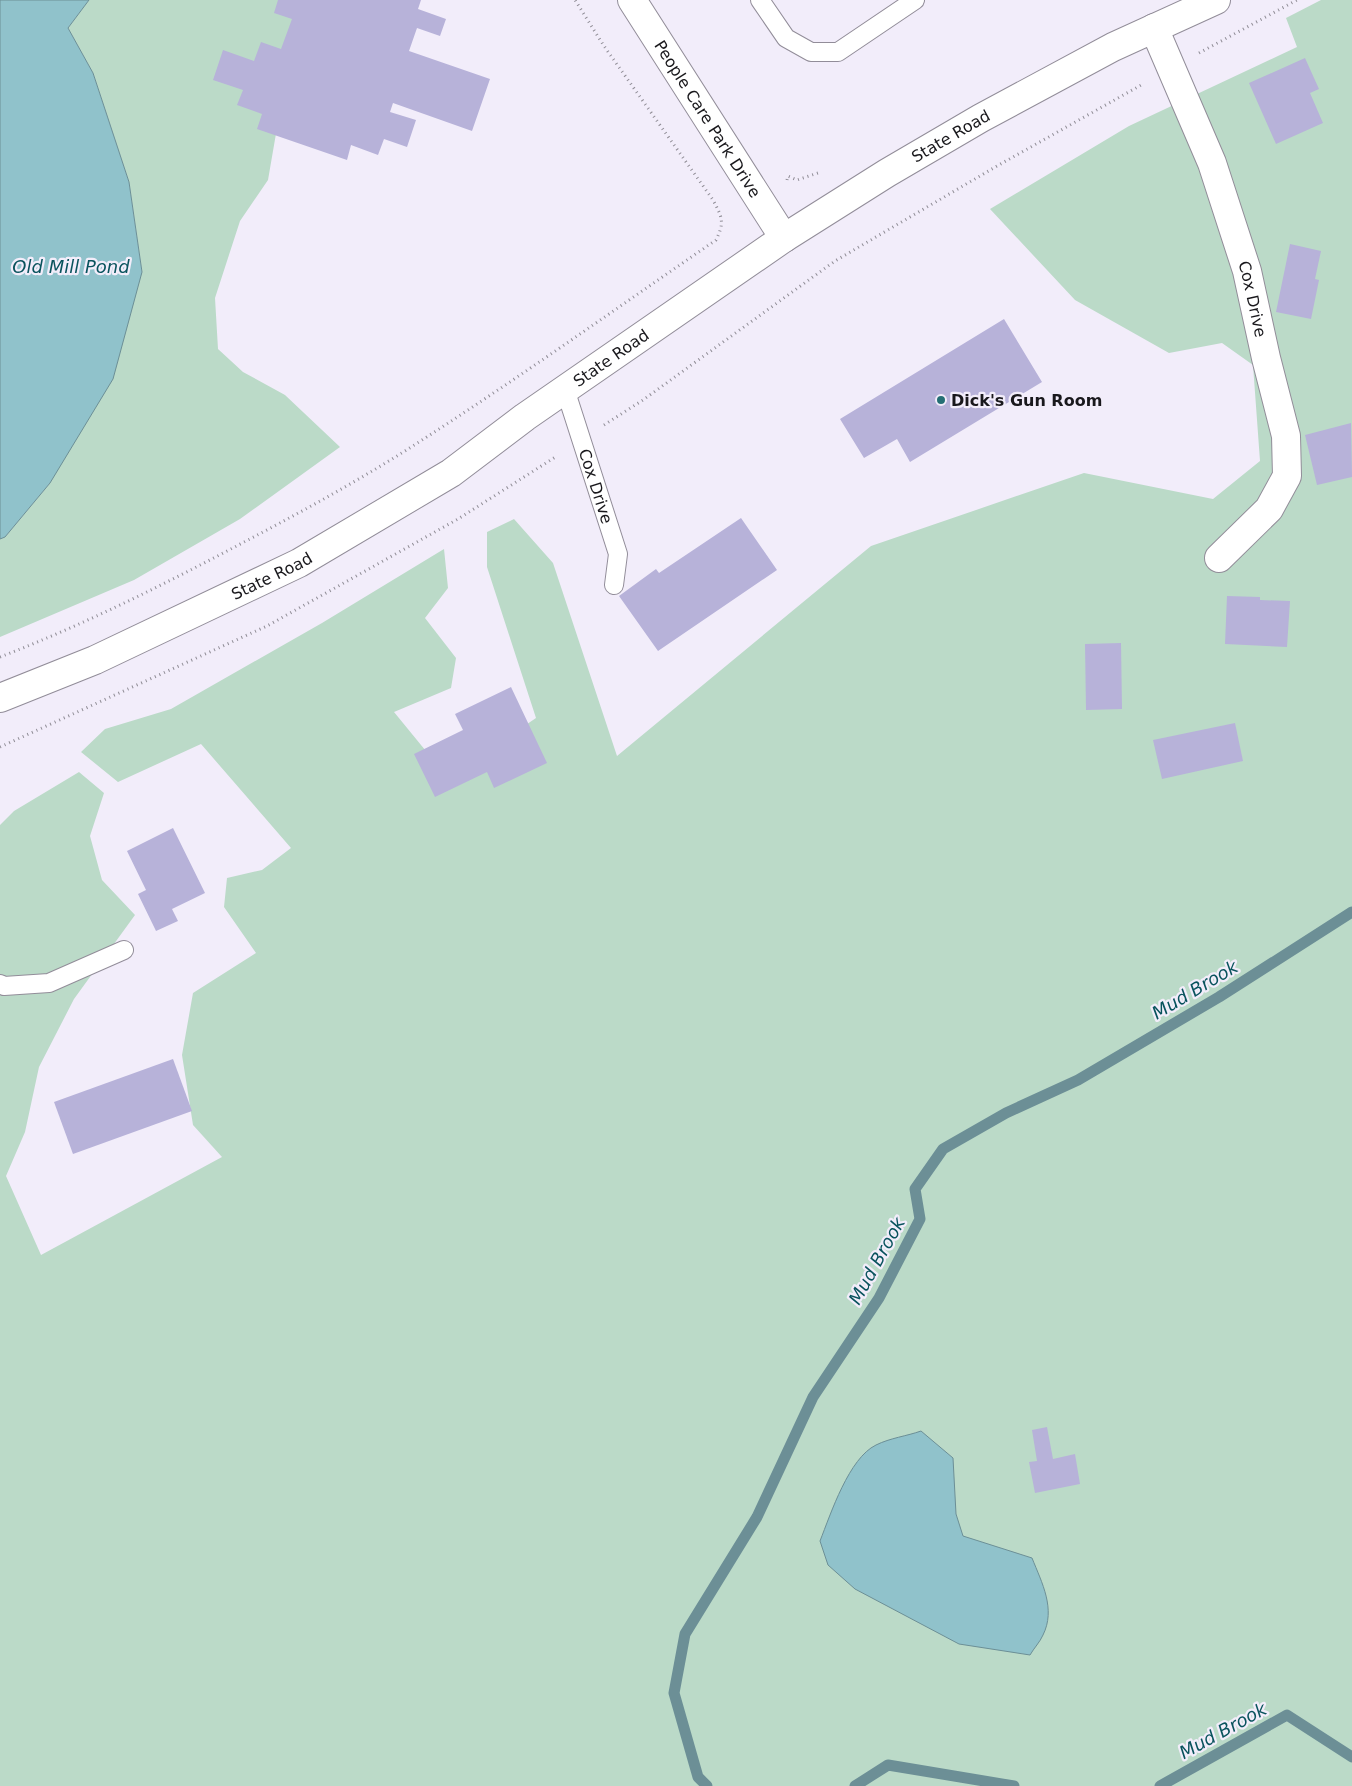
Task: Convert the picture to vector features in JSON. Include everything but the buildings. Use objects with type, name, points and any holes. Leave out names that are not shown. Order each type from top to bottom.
[{"type":"main road","name":"People Care Park Drive","points":[[632,0],[784,238]]},
{"type":"main road","name":"State Road","points":[[0,698],[95,660],[300,563],[451,473],[525,417],[784,238],[887,173],[981,118],[1113,47],[1216,0]]},
{"type":"main road","name":"Cox Drive","points":[[1154,28],[1212,163],[1247,271],[1266,358],[1286,436],[1287,476],[1270,509],[1219,558]]},
{"type":"lane","points":[[760,0],[786,38],[811,52],[838,52],[915,0]]},
{"type":"lane","name":"Cox Drive","points":[[565,389],[618,554],[614,585]]},
{"type":"lane","points":[[0,984],[4,986],[49,983],[124,950]]},
{"type":"path","points":[[0,658],[148,592],[302,512],[426,438],[716,240],[722,229],[721,216],[713,200],[604,46],[575,0]]},
{"type":"path","points":[[0,747],[267,626],[458,519],[643,400],[835,261],[996,166],[1297,0]]},
{"type":"path","points":[[786,181],[788,176],[798,180],[818,173]]},
{"type":"green space","points":[[89,0],[299,0],[268,180],[240,221],[215,298],[218,349],[243,372],[285,395],[340,447],[240,519],[134,580],[0,637],[0,539],[5,537],[50,483],[142,272],[129,182],[93,73],[68,28]]},
{"type":"green space","points":[[1321,0],[1352,0],[1352,1786],[0,1786],[0,825],[14,811],[79,772],[104,793],[90,836],[102,880],[135,915],[74,999],[39,1067],[25,1132],[6,1176],[41,1255],[222,1157],[193,1125],[182,1055],[193,993],[256,953],[224,907],[227,878],[262,870],[291,848],[201,744],[118,782],[81,752],[105,729],[171,709],[322,623],[444,549],[448,588],[425,618],[456,658],[451,688],[394,712],[448,778],[536,718],[487,567],[487,532],[514,519],[553,563],[617,756],[871,546],[1084,473],[1213,499],[1260,461],[1253,365],[1222,343],[1169,353],[1075,300],[990,209],[1129,126],[1297,47],[1286,18]]},
{"type":"water","name":"Old Mill Pond","points":[[0,0],[89,0],[68,28],[93,73],[129,182],[142,272],[113,379],[50,483],[5,537],[0,539]]},
{"type":"water","points":[[921,1431],[953,1458],[956,1514],[963,1536],[1032,1558],[1046,1596],[1048,1616],[1043,1635],[1030,1655],[959,1644],[855,1589],[828,1565],[820,1541],[842,1487],[857,1462],[876,1445]]},
{"type":"waterway","name":"Mud Brook","points":[[707,1786],[698,1777],[674,1693],[685,1634],[757,1517],[813,1397],[879,1298],[920,1219],[915,1189],[943,1149],[1006,1113],[1078,1080],[1219,997],[1352,912]]},
{"type":"waterway","name":"Mud Brook","points":[[1160,1786],[1287,1715],[1352,1757]]},
{"type":"waterway","name":"Mud Brook","points":[[855,1786],[888,1765],[1014,1786]]},
{"type":"place","name":"Dick's Gun Room","points":[[941,400]]}]
